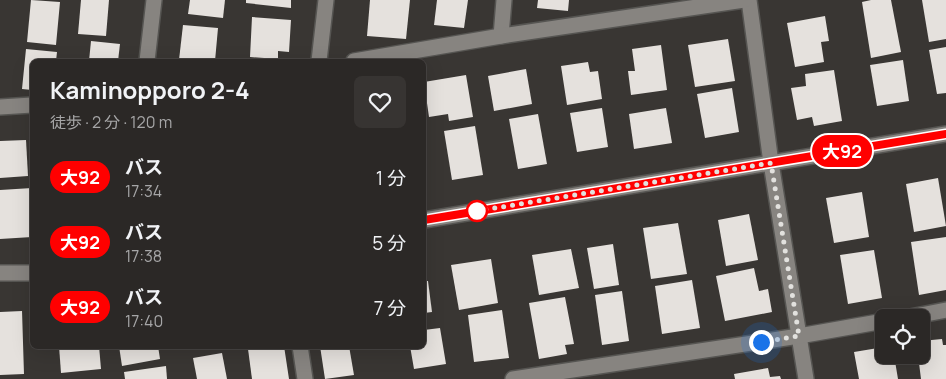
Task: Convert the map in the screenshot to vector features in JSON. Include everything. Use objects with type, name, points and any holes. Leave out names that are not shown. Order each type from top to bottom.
[{"type":"street","points":[[147,59],[154,0]]},
{"type":"street","points":[[319,59],[326,0]]},
{"type":"street","points":[[501,36],[504,0]]},
{"type":"street","points":[[366,59],[668,6],[744,0]]},
{"type":"street","points":[[749,0],[771,163],[806,379]]},
{"type":"street","points":[[0,107],[30,105]]},
{"type":"street","points":[[426,220],[946,134]]},
{"type":"street","points":[[0,273],[30,273]]},
{"type":"street","points":[[930,313],[946,310]]},
{"type":"street","points":[[513,379],[799,336],[875,323]]},
{"type":"street","points":[[300,349],[305,379]]},
{"type":"building","points":[[31,0],[60,2],[56,45],[27,42]]},
{"type":"building","points":[[81,0],[109,0],[106,36],[78,34]]},
{"type":"building","points":[[190,0],[225,0],[223,18],[188,14]]},
{"type":"building","points":[[246,0],[291,0],[291,8],[246,3]]},
{"type":"building","points":[[370,0],[410,0],[406,39],[367,36]]},
{"type":"building","points":[[437,0],[468,0],[464,28],[434,25]]},
{"type":"building","points":[[538,0],[569,0],[568,11],[537,8]]},
{"type":"building","points":[[891,0],[901,52],[871,58],[862,2]]},
{"type":"building","points":[[922,0],[946,0],[946,39],[929,42]]},
{"type":"building","points":[[825,16],[829,41],[821,42],[824,62],[795,67],[787,23]]},
{"type":"building","points":[[252,17],[291,20],[289,52],[278,51],[278,59],[250,57]]},
{"type":"building","points":[[183,25],[218,28],[215,59],[179,59]]},
{"type":"building","points":[[728,39],[735,81],[695,87],[688,45]]},
{"type":"building","points":[[91,41],[120,44],[118,59],[89,59]]},
{"type":"building","points":[[661,45],[667,90],[631,95],[628,71],[635,71],[632,49]]},
{"type":"building","points":[[946,47],[946,93],[937,94],[929,50]]},
{"type":"building","points":[[26,49],[57,52],[56,59],[30,59],[30,90],[22,89]]},
{"type":"building","points":[[903,60],[909,101],[877,106],[870,65]]},
{"type":"building","points":[[588,62],[590,72],[598,71],[602,99],[567,105],[561,66]]},
{"type":"building","points":[[526,69],[532,104],[494,111],[488,76]]},
{"type":"building","points":[[834,70],[842,121],[814,126],[812,117],[797,120],[791,88],[806,86],[805,74]]},
{"type":"building","points":[[466,75],[473,117],[449,121],[448,114],[429,117],[426,82]]},
{"type":"building","points":[[732,88],[739,132],[705,138],[697,94]]},
{"type":"building","points":[[602,108],[608,147],[577,152],[570,113]]},
{"type":"building","points":[[666,108],[672,143],[634,149],[629,114]]},
{"type":"building","points":[[538,114],[547,164],[518,169],[509,119]]},
{"type":"building","points":[[475,126],[483,175],[452,180],[444,131]]},
{"type":"building","points":[[26,140],[28,176],[0,178],[0,141]]},
{"type":"building","points":[[938,178],[946,226],[914,232],[906,184]]},
{"type":"building","points":[[30,188],[30,237],[0,239],[0,190]]},
{"type":"building","points":[[862,192],[869,237],[834,243],[826,198]]},
{"type":"building","points":[[749,214],[758,260],[726,266],[718,220]]},
{"type":"building","points":[[678,223],[687,274],[651,279],[643,228]]},
{"type":"building","points":[[946,237],[946,290],[919,295],[911,242]]},
{"type":"building","points":[[613,244],[619,285],[594,289],[587,248]]},
{"type":"building","points":[[571,249],[579,288],[539,295],[532,255]]},
{"type":"building","points":[[874,250],[882,298],[848,304],[840,255]]},
{"type":"building","points":[[491,259],[498,303],[459,310],[451,265]]},
{"type":"building","points":[[754,268],[759,291],[768,289],[772,312],[725,321],[716,276]]},
{"type":"building","points":[[692,280],[700,328],[662,334],[655,286]]},
{"type":"building","points":[[426,281],[428,281],[432,312],[426,313]]},
{"type":"building","points":[[622,291],[629,341],[602,345],[595,295]]},
{"type":"building","points":[[565,297],[574,344],[565,345],[567,354],[539,359],[529,303]]},
{"type":"building","points":[[502,310],[509,358],[474,362],[468,315]]},
{"type":"building","points":[[22,311],[24,374],[0,375],[0,312]]},
{"type":"building","points":[[440,328],[446,364],[414,369],[411,349],[426,349],[426,330]]},
{"type":"building","points":[[942,339],[943,345],[946,345],[946,379],[921,379],[919,364],[930,364],[930,340]]},
{"type":"building","points":[[875,348],[875,364],[896,364],[898,379],[859,379],[854,352]]},
{"type":"building","points":[[59,349],[99,349],[101,369],[61,373]]},
{"type":"building","points":[[119,349],[158,349],[160,359],[122,366]]},
{"type":"building","points":[[248,349],[284,349],[289,379],[252,379]]},
{"type":"building","points":[[320,349],[350,349],[354,375],[325,379]]},
{"type":"building","points":[[222,353],[227,379],[197,379],[193,358]]},
{"type":"building","points":[[166,366],[167,379],[125,379],[124,372]]},
{"type":"building","points":[[768,368],[770,377],[780,376],[781,379],[735,379],[734,374]]},
{"type":"bus line","name":"大92","points":[[426,220],[946,134]]},
{"type":"route","points":[[477,211],[771,163],[799,336],[761,342]]}]
